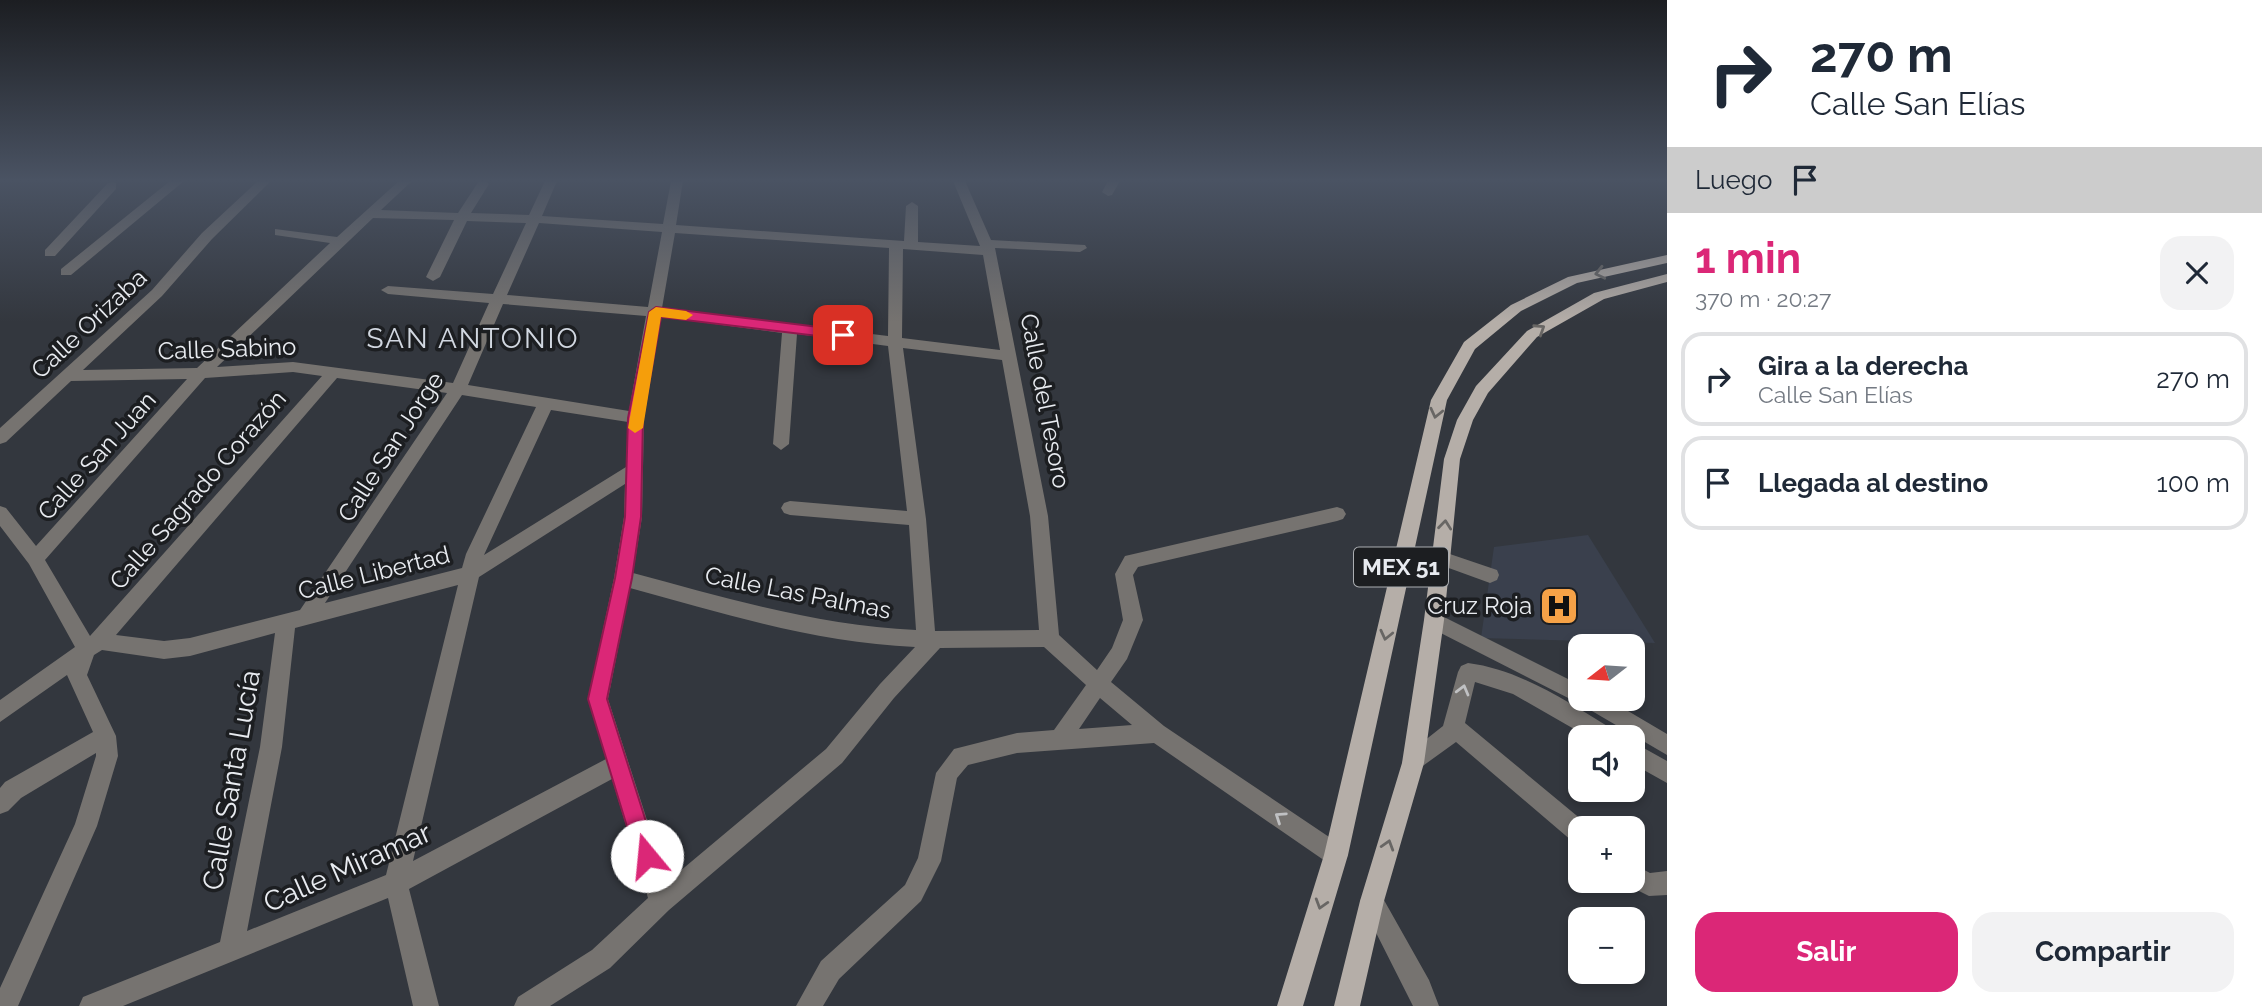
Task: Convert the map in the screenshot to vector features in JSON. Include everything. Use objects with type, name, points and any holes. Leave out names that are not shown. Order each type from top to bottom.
[{"type":"main road","name":"MEX 51","points":[[1290,1006],[1336,855],[1439,400],[1469,346],[1516,308],[1573,279],[1667,259]]},
{"type":"main road","name":"MEX 51","points":[[1346,1006],[1372,901],[1413,763],[1434,620],[1452,459],[1465,420],[1482,390],[1531,334],[1600,296],[1667,278]]},
{"type":"street","points":[[66,272],[92,228]]},
{"type":"street","points":[[50,253],[96,228]]},
{"type":"street","name":"Calle Orizaba","points":[[0,438],[157,293],[215,228]]},
{"type":"street","name":"Calle San Juan","points":[[35,559],[201,373],[355,228]]},
{"type":"street","points":[[433,276],[456,228]]},
{"type":"street","name":"Calle San Jorge","points":[[297,618],[458,389],[529,228]]},
{"type":"street","points":[[661,902],[598,699],[633,517],[635,418],[656,312],[668,228],[903,244],[1080,248]]},
{"type":"street","points":[[527,1006],[601,959],[661,902],[834,756],[931,639],[895,341],[903,244],[907,228]]},
{"type":"street","name":"Calle del Tesoro","points":[[980,228],[988,247],[1039,516],[1055,646]]},
{"type":"street","points":[[280,232],[340,241]]},
{"type":"street","points":[[388,290],[656,312],[1010,356]]},
{"type":"street","points":[[781,444],[790,328]]},
{"type":"street","name":"Calle Sabino","points":[[69,376],[201,373],[293,367],[458,389],[635,418]]},
{"type":"street","name":"Calle Sagrado Corazón","points":[[0,712],[93,645],[334,372]]},
{"type":"street","points":[[426,1006],[396,883],[474,554],[546,404]]},
{"type":"street","name":"Calle Libertad","points":[[93,645],[164,650],[190,647],[469,574],[635,470]]},
{"type":"street","points":[[790,508],[917,519]]},
{"type":"street","points":[[0,513],[35,559],[93,645],[77,675],[105,736],[107,756],[86,826],[5,1006]]},
{"type":"street","points":[[1060,739],[1120,653],[1133,620],[1124,574],[1132,561],[1337,514]]},
{"type":"street","points":[[1441,558],[1490,575]]},
{"type":"street","name":"Calle Las Palmas","points":[[623,578],[764,615],[856,634],[1055,646]]},
{"type":"street","name":"Calle Santa Lucía","points":[[231,949],[297,618]]},
{"type":"street","points":[[1434,620],[1568,689]]},
{"type":"street","points":[[1055,646],[1157,733],[1336,855]]},
{"type":"street","points":[[1413,763],[1452,732],[1468,672],[1484,672],[1545,701],[1586,725]]},
{"type":"street","points":[[1609,711],[1667,745]]},
{"type":"street","points":[[1453,726],[1568,823]]},
{"type":"street","points":[[809,1006],[830,970],[913,893],[929,861],[947,773],[962,756],[1017,743],[1157,733]]},
{"type":"street","points":[[0,803],[13,790],[105,736]]},
{"type":"street","points":[[1645,760],[1667,774]]},
{"type":"street","name":"Calle Miramar","points":[[92,1006],[396,883],[618,764]]},
{"type":"street","points":[[1645,884],[1655,887],[1667,883]]},
{"type":"street","points":[[1372,901],[1420,989],[1426,1006]]},
{"type":"shaded area","name":"Cruz Roja","points":[[1588,535],[1655,643],[1645,643],[1645,634],[1568,634],[1568,640],[1481,638],[1494,547]]},
{"type":"slow traffic","points":[[635,428],[656,312],[686,315]]},
{"type":"place","name":"Cruz Roja","points":[[1559,606]]},
{"type":"district","name":"SAN ANTONIO","points":[[473,338]]},
{"type":"route","points":[[647,856],[598,699],[633,517],[635,418],[656,312],[843,335]]}]
